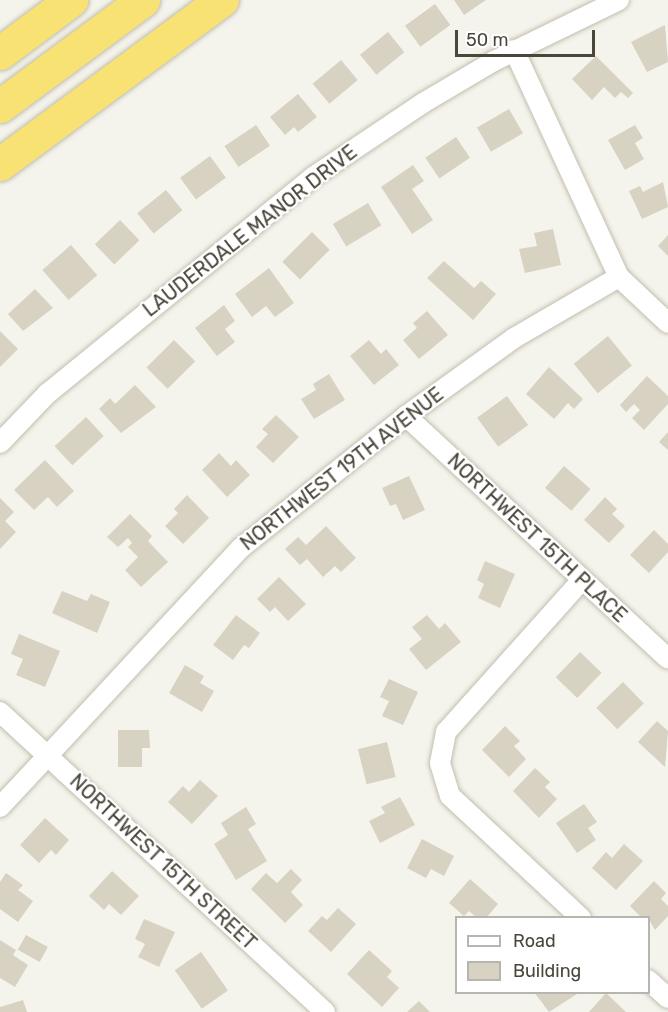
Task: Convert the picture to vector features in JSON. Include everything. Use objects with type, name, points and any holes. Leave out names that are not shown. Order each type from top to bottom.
[{"type":"highway","points":[[0,38],[39,0]]},
{"type":"highway","points":[[0,53],[71,0]]},
{"type":"highway","points":[[0,106],[143,0]]},
{"type":"highway","points":[[0,164],[222,0]]},
{"type":"street","name":"LAUDERDALE MANOR DRIVE","points":[[0,443],[46,394],[313,177],[423,103],[514,50],[619,0]]},
{"type":"street","points":[[514,50],[619,277],[668,322]]},
{"type":"street","name":"NORTHWEST 19TH AVENUE","points":[[0,807],[46,754],[242,547],[406,416],[514,338],[619,277]]},
{"type":"street","name":"NORTHWEST 15TH PLACE","points":[[406,416],[668,659]]},
{"type":"street","points":[[579,916],[450,796],[440,763],[446,732],[582,580]]},
{"type":"street","name":"NORTHWEST 15TH STREET","points":[[0,712],[325,1012]]},
{"type":"street","points":[[650,982],[668,998]]},
{"type":"building","points":[[454,0],[486,0],[464,15]]},
{"type":"building","points":[[435,4],[450,25],[420,47],[405,26]]},
{"type":"building","points":[[665,25],[668,62],[647,72],[631,42]]},
{"type":"building","points":[[388,32],[404,52],[376,75],[360,55]]},
{"type":"building","points":[[596,56],[633,93],[628,98],[621,92],[615,98],[604,87],[592,100],[572,79]]},
{"type":"building","points":[[341,60],[358,80],[329,104],[313,84]]},
{"type":"building","points":[[298,94],[317,117],[298,132],[294,127],[285,135],[270,117]]},
{"type":"building","points":[[509,109],[523,133],[491,152],[477,128]]},
{"type":"building","points":[[256,125],[270,146],[238,167],[224,146]]},
{"type":"building","points":[[635,125],[643,138],[635,143],[644,159],[625,170],[608,140]]},
{"type":"building","points":[[456,137],[470,158],[439,178],[425,158]]},
{"type":"building","points":[[210,156],[226,178],[196,200],[180,178]]},
{"type":"building","points":[[413,165],[424,181],[412,189],[433,220],[412,234],[381,187]]},
{"type":"building","points":[[663,182],[668,207],[642,219],[629,191],[640,186],[643,192]]},
{"type":"building","points":[[166,190],[182,210],[154,233],[137,213]]},
{"type":"building","points":[[368,203],[381,225],[346,246],[333,224]]},
{"type":"building","points":[[120,220],[139,240],[114,264],[95,244]]},
{"type":"building","points":[[553,229],[561,265],[525,273],[519,249],[537,246],[534,233]]},
{"type":"building","points":[[312,232],[330,250],[300,279],[282,262]]},
{"type":"building","points":[[668,235],[668,256],[658,246]]},
{"type":"building","points":[[71,245],[97,275],[69,300],[42,270]]},
{"type":"building","points":[[444,261],[474,288],[481,281],[496,294],[473,320],[427,278]]},
{"type":"building","points":[[269,268],[294,303],[275,317],[266,306],[252,317],[235,294]]},
{"type":"building","points":[[35,289],[53,308],[23,331],[8,314]]},
{"type":"building","points":[[224,305],[235,321],[225,329],[235,342],[217,356],[195,328]]},
{"type":"building","points":[[427,311],[448,335],[419,359],[403,340],[417,328],[413,323]]},
{"type":"building","points":[[0,331],[18,349],[0,367]]},
{"type":"building","points":[[608,336],[632,366],[598,393],[574,364]]},
{"type":"building","points":[[174,340],[195,361],[168,389],[146,368]]},
{"type":"building","points":[[369,340],[381,354],[386,349],[399,365],[374,385],[350,356]]},
{"type":"building","points":[[549,367],[583,399],[574,409],[568,403],[554,419],[526,394]]},
{"type":"building","points":[[329,374],[345,400],[314,419],[301,399],[316,390],[313,384]]},
{"type":"building","points":[[647,376],[668,396],[668,404],[644,430],[632,418],[640,410],[634,404],[626,412],[620,405]]},
{"type":"building","points":[[135,385],[156,407],[121,433],[99,409],[110,398],[115,404]]},
{"type":"building","points":[[507,396],[528,425],[498,447],[477,418]]},
{"type":"building","points":[[276,415],[299,437],[273,463],[256,447],[268,434],[262,429]]},
{"type":"building","points":[[86,417],[104,436],[72,465],[55,446]]},
{"type":"building","points":[[668,432],[668,450],[659,442]]},
{"type":"building","points":[[219,453],[231,466],[236,460],[250,475],[227,497],[202,470]]},
{"type":"building","points":[[45,460],[74,491],[57,507],[48,497],[34,510],[14,490]]},
{"type":"building","points":[[564,466],[590,489],[571,511],[545,488]]},
{"type":"building","points":[[409,476],[425,510],[403,520],[396,504],[390,506],[382,488]]},
{"type":"building","points":[[187,495],[209,518],[183,544],[165,526],[178,513],[174,509]]},
{"type":"building","points":[[605,497],[617,509],[612,514],[625,526],[609,543],[584,520]]},
{"type":"building","points":[[0,498],[14,512],[5,521],[16,532],[0,549]]},
{"type":"building","points":[[130,514],[152,536],[148,541],[168,562],[141,587],[125,570],[138,557],[128,547],[132,543],[128,538],[118,547],[107,537]]},
{"type":"building","points":[[326,526],[356,558],[341,572],[335,566],[323,577],[307,559],[300,565],[285,549],[298,537],[306,545]]},
{"type":"building","points":[[654,530],[668,544],[668,552],[649,573],[630,555]]},
{"type":"building","points":[[485,561],[515,574],[500,608],[478,598],[484,584],[477,580]]},
{"type":"building","points":[[279,577],[306,604],[288,621],[275,607],[270,612],[257,599]]},
{"type":"building","points":[[62,591],[87,601],[91,594],[110,602],[97,633],[52,613]]},
{"type":"building","points":[[236,615],[260,633],[249,648],[244,645],[233,660],[213,645]]},
{"type":"building","points":[[427,615],[439,629],[445,623],[461,642],[426,670],[409,649],[422,639],[412,627]]},
{"type":"building","points":[[19,634],[60,651],[45,687],[16,675],[23,659],[11,654]]},
{"type":"building","points":[[580,652],[602,673],[577,698],[556,677]]},
{"type":"building","points":[[185,665],[204,676],[200,683],[214,691],[202,712],[169,693]]},
{"type":"building","points":[[389,679],[418,692],[403,725],[382,716],[389,701],[380,697]]},
{"type":"building","points":[[623,682],[644,704],[617,729],[596,708]]},
{"type":"building","points":[[657,721],[668,731],[665,767],[638,742]]},
{"type":"building","points":[[505,726],[520,741],[514,746],[526,759],[509,777],[482,750]]},
{"type":"building","points":[[118,730],[149,730],[150,748],[142,748],[142,767],[118,767]]},
{"type":"building","points":[[387,742],[396,777],[367,784],[358,749]]},
{"type":"building","points":[[535,768],[550,782],[545,787],[557,799],[539,818],[513,791]]},
{"type":"building","points":[[200,780],[218,796],[192,824],[168,802],[183,786],[189,792]]},
{"type":"building","points":[[400,797],[415,825],[380,843],[369,821],[385,813],[381,807]]},
{"type":"building","points":[[584,804],[597,822],[588,828],[596,840],[577,853],[556,823]]},
{"type":"building","points":[[246,807],[256,824],[248,829],[267,861],[236,880],[214,844],[228,835],[221,823]]},
{"type":"building","points":[[45,818],[69,840],[56,855],[51,850],[39,863],[20,845]]},
{"type":"building","points":[[422,839],[454,856],[444,876],[431,869],[426,878],[407,868]]},
{"type":"building","points":[[624,844],[643,861],[616,890],[592,868],[606,852],[612,858]]},
{"type":"building","points":[[291,869],[302,880],[291,892],[303,905],[285,923],[251,889],[266,873],[277,883]]},
{"type":"building","points":[[112,871],[139,896],[121,915],[109,904],[104,910],[89,896]]},
{"type":"building","points":[[6,873],[23,885],[18,890],[33,901],[18,922],[0,909],[0,882]]},
{"type":"building","points":[[470,879],[498,904],[488,916],[475,916],[469,911],[464,916],[449,903]]},
{"type":"building","points":[[654,881],[666,893],[661,899],[668,906],[668,916],[655,930],[650,921],[650,916],[640,916],[630,906]]},
{"type":"building","points":[[338,908],[356,924],[331,952],[308,931],[322,916],[327,920]]},
{"type":"building","points":[[144,919],[175,932],[159,967],[138,957],[145,944],[135,939]]},
{"type":"building","points":[[26,935],[48,947],[40,962],[18,950]]},
{"type":"building","points":[[0,940],[16,950],[13,955],[28,965],[15,987],[0,978]]},
{"type":"building","points":[[369,950],[392,971],[387,977],[399,988],[382,1007],[347,974]]},
{"type":"building","points":[[201,952],[228,991],[202,1009],[175,970]]},
{"type":"building","points":[[536,994],[577,994],[549,1012]]},
{"type":"building","points":[[607,994],[626,1012],[589,1012]]},
{"type":"building","points":[[23,1000],[27,1012],[0,1012],[0,1007]]},
{"type":"building","points":[[419,1001],[430,1012],[407,1012]]}]
